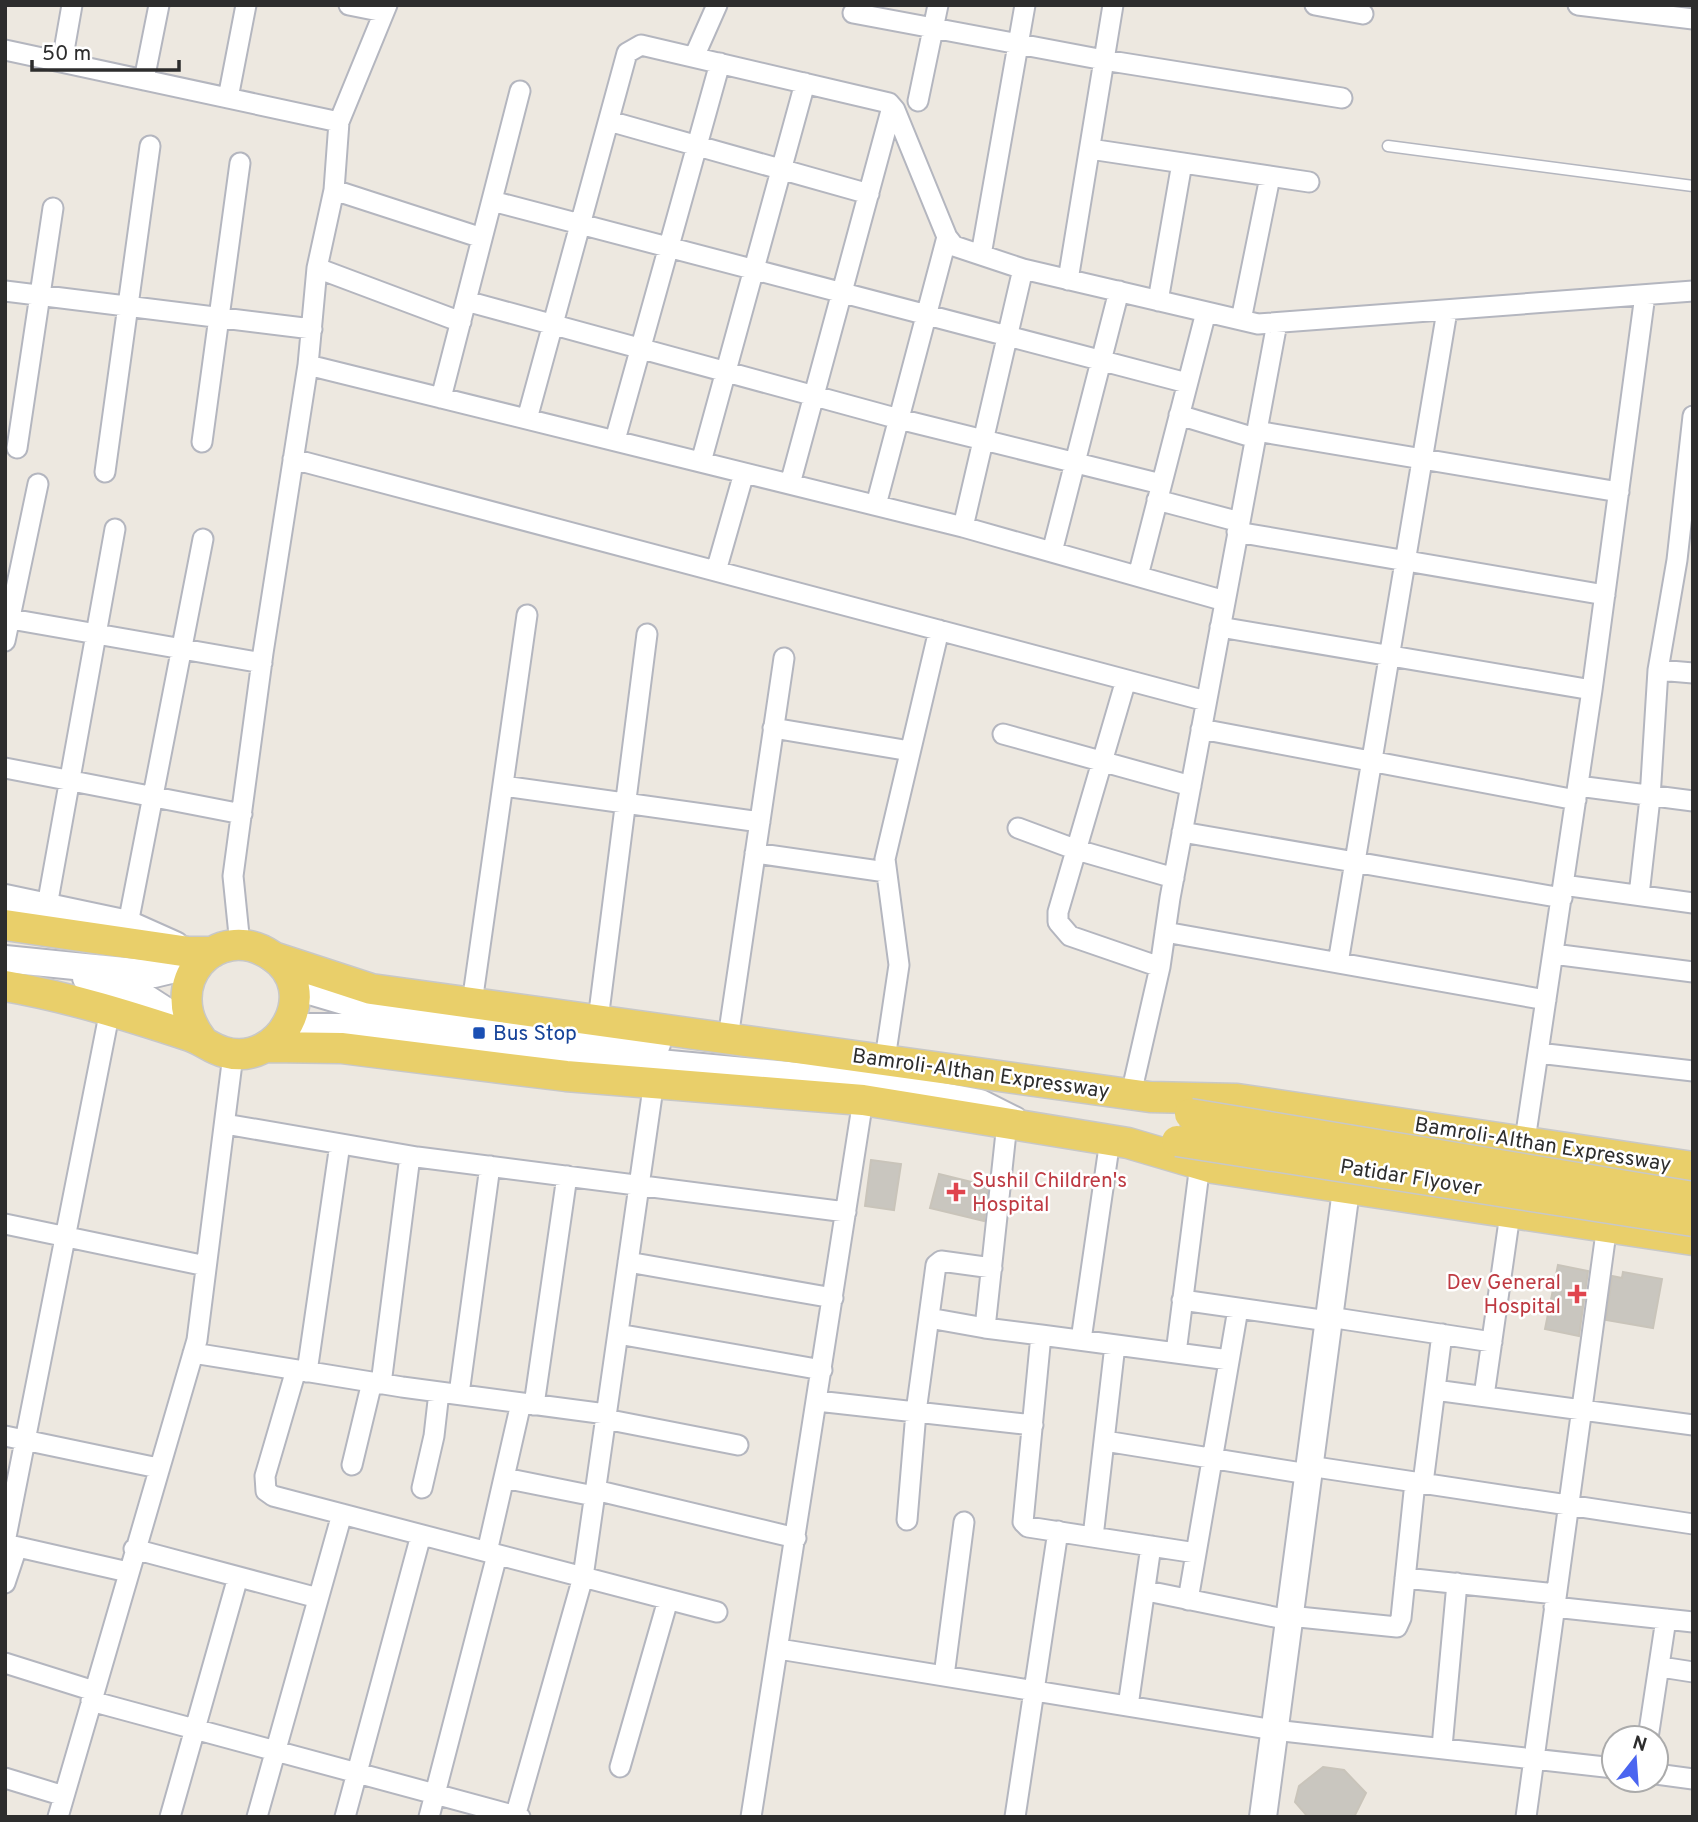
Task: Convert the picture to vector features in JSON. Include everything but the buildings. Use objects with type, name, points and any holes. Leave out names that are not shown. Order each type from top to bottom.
[{"type":"main road","points":[[5,898],[128,923],[210,953]]},
{"type":"main road","points":[[5,925],[210,953],[257,948],[273,957],[286,970],[293,986],[295,1004],[278,1037]]},
{"type":"main road","points":[[5,959],[154,974],[210,953]]},
{"type":"main road","points":[[197,1034],[186,1011],[185,993],[190,977],[210,953]]},
{"type":"main road","name":"Bamroli-Althan Expressway","points":[[273,957],[371,989],[1140,1095],[1237,1099],[1693,1167]]},
{"type":"main road","points":[[45,965],[146,998],[217,1050],[233,1055],[251,1054],[278,1037],[361,1027],[521,1050],[872,1083],[980,1103],[1016,1124]]},
{"type":"main road","points":[[5,986],[110,1010],[197,1034]]},
{"type":"main road","points":[[293,986],[364,1007],[990,1087],[1030,1079]]},
{"type":"main road","points":[[278,1037],[341,1048],[566,1076],[654,1081],[863,1100],[1119,1141],[1200,1164],[1346,1190],[1693,1240]]},
{"type":"main road","name":"Patidar Flyover","points":[[1140,1095],[1190,1114],[1693,1197]]},
{"type":"main road","name":"Patidar Flyover","points":[[1119,1141],[1177,1141],[1693,1221]]},
{"type":"main road","points":[[1263,1817],[1346,1190]]},
{"type":"street","points":[[62,62],[72,5]]},
{"type":"street","points":[[144,80],[159,5]]},
{"type":"street","points":[[228,98],[246,5]]},
{"type":"street","points":[[210,953],[233,876],[262,663],[308,365],[317,268],[334,190],[340,122],[386,8],[349,5]]},
{"type":"street","points":[[694,57],[716,5]]},
{"type":"street","points":[[918,101],[939,5]]},
{"type":"street","points":[[981,255],[1025,5]]},
{"type":"street","points":[[1068,280],[1113,5]]},
{"type":"street","points":[[1315,5],[1363,14]]},
{"type":"street","points":[[1578,5],[1693,19]]},
{"type":"street","points":[[853,13],[1104,60],[1342,98]]},
{"type":"street","points":[[527,419],[627,53],[641,45],[880,100],[892,107],[947,237],[954,246],[1023,269],[1119,292],[1258,324],[1693,291]]},
{"type":"street","points":[[5,50],[340,122]]},
{"type":"street","points":[[615,440],[720,63]]},
{"type":"street","points":[[701,462],[805,83]]},
{"type":"street","points":[[441,398],[520,91]]},
{"type":"street","points":[[790,484],[892,107]]},
{"type":"street","points":[[609,121],[869,194]]},
{"type":"street","points":[[105,472],[130,307],[150,146]]},
{"type":"street","points":[[1090,149],[1309,182]]},
{"type":"street","points":[[202,442],[240,163]]},
{"type":"street","points":[[1158,300],[1182,163]]},
{"type":"street","points":[[1241,320],[1270,177]]},
{"type":"street","points":[[334,190],[482,237]]},
{"type":"street","points":[[492,201],[1187,383]]},
{"type":"street","points":[[17,448],[53,208]]},
{"type":"street","points":[[876,505],[947,237]]},
{"type":"street","points":[[317,268],[461,322]]},
{"type":"street","points":[[963,527],[1023,269]]},
{"type":"street","points":[[5,291],[312,329]]},
{"type":"street","points":[[1052,552],[1119,292]]},
{"type":"street","points":[[1525,1140],[1592,690],[1645,295]]},
{"type":"street","points":[[466,301],[814,397],[1076,462],[1159,492],[1238,527],[1407,561],[1605,595]]},
{"type":"street","points":[[1338,963],[1447,311]]},
{"type":"street","points":[[1138,576],[1206,312]]},
{"type":"street","points":[[1140,1095],[1182,832],[1277,323]]},
{"type":"street","points":[[308,365],[963,527],[1225,601]]},
{"type":"street","points":[[1179,415],[1256,434],[1619,492]]},
{"type":"street","points":[[1639,895],[1650,798],[1658,670],[1685,561],[1693,416]]},
{"type":"street","points":[[293,459],[1206,701]]},
{"type":"street","points":[[716,571],[744,472]]},
{"type":"street","points":[[5,641],[38,484]]},
{"type":"street","points":[[47,906],[115,530]]},
{"type":"street","points":[[128,923],[203,539]]},
{"type":"street","points":[[472,1003],[527,615]]},
{"type":"street","points":[[8,619],[181,652],[262,663]]},
{"type":"street","points":[[1220,627],[1592,690]]},
{"type":"street","points":[[885,1059],[899,965],[886,873],[887,844],[939,631]]},
{"type":"street","points":[[598,1020],[647,634]]},
{"type":"street","points":[[728,1038],[784,658]]},
{"type":"street","points":[[1658,670],[1693,673]]},
{"type":"street","points":[[1126,680],[1058,912],[1058,922],[1070,936],[1160,967]]},
{"type":"street","points":[[774,728],[910,751]]},
{"type":"street","points":[[1201,729],[1371,761],[1577,793],[1693,801]]},
{"type":"street","points":[[1003,734],[1191,786]]},
{"type":"street","points":[[5,768],[242,814]]},
{"type":"street","points":[[503,786],[760,822]]},
{"type":"street","points":[[1018,828],[1077,850],[1174,878]]},
{"type":"street","points":[[1182,832],[1354,862],[1563,891],[1639,895],[1693,903]]},
{"type":"street","points":[[755,853],[886,873]]},
{"type":"street","points":[[1165,932],[1546,1000]]},
{"type":"street","points":[[1553,954],[1693,972]]},
{"type":"street","points":[[5,1583],[26,1440],[110,1010]]},
{"type":"street","points":[[1538,1053],[1693,1071]]},
{"type":"street","points":[[58,1817],[193,1353],[233,1055]]},
{"type":"street","points":[[5,1663],[93,1696],[196,1729],[517,1816],[583,1577],[654,1081]]},
{"type":"street","points":[[751,1817],[863,1100]]},
{"type":"street","points":[[985,1328],[1016,1124]]},
{"type":"street","points":[[225,1125],[410,1156],[846,1212]]},
{"type":"street","points":[[1082,1340],[1119,1141]]},
{"type":"street","points":[[340,1144],[302,1371],[264,1484],[273,1496],[717,1612]]},
{"type":"street","points":[[1526,1817],[1581,1409],[1619,1155]]},
{"type":"street","points":[[352,1465],[377,1383],[410,1156]]},
{"type":"street","points":[[1175,1353],[1200,1164]]},
{"type":"street","points":[[459,1394],[490,1166]]},
{"type":"street","points":[[429,1817],[492,1553],[504,1478],[528,1404],[567,1176]]},
{"type":"street","points":[[1484,1396],[1510,1214]]},
{"type":"street","points":[[5,1224],[66,1239],[206,1266]]},
{"type":"street","points":[[907,1520],[916,1412],[936,1265],[941,1261],[992,1268]]},
{"type":"street","points":[[628,1262],[833,1298]]},
{"type":"street","points":[[1182,1300],[1492,1342]]},
{"type":"street","points":[[1188,1600],[1238,1309]]},
{"type":"street","points":[[929,1318],[985,1328],[1229,1360]]},
{"type":"street","points":[[618,1334],[822,1370]]},
{"type":"street","points":[[1041,1335],[1023,1522],[1028,1527],[1196,1553]]},
{"type":"street","points":[[1147,1591],[1289,1618],[1393,1629],[1400,1623],[1442,1335]]},
{"type":"street","points":[[1093,1537],[1115,1345]]},
{"type":"street","points":[[193,1353],[606,1417],[738,1445]]},
{"type":"street","points":[[1435,1390],[1693,1425]]},
{"type":"street","points":[[422,1488],[434,1436],[439,1392]]},
{"type":"street","points":[[817,1401],[1032,1425]]},
{"type":"street","points":[[5,1436],[158,1468]]},
{"type":"street","points":[[1105,1441],[1213,1459],[1419,1483],[1693,1524]]},
{"type":"street","points":[[504,1478],[595,1493],[796,1538]]},
{"type":"street","points":[[257,1817],[342,1514]]},
{"type":"street","points":[[944,1676],[964,1521]]},
{"type":"street","points":[[1015,1817],[1058,1531]]},
{"type":"street","points":[[345,1817],[421,1535]]},
{"type":"street","points":[[9,1544],[128,1572]]},
{"type":"street","points":[[1128,1706],[1147,1591],[1151,1546]]},
{"type":"street","points":[[134,1549],[318,1598]]},
{"type":"street","points":[[170,1817],[238,1577]]},
{"type":"street","points":[[1405,1578],[1457,1583],[1693,1622]]},
{"type":"street","points":[[1442,1747],[1457,1583]]},
{"type":"street","points":[[620,1767],[668,1600]]},
{"type":"street","points":[[1651,1724],[1666,1619]]},
{"type":"street","points":[[779,1649],[1274,1730],[1600,1766]]},
{"type":"street","points":[[1661,1667],[1693,1672]]},
{"type":"street","points":[[1670,1776],[1693,1779]]},
{"type":"street","points":[[5,1778],[64,1796]]},
{"type":"lane","points":[[1388,146],[1693,186]]},
{"type":"place","name":"Bus Stop","points":[[479,1033]]},
{"type":"place","name":"Sushil Children's Hospital","points":[[956,1192]]},
{"type":"place","name":"Dev General Hospital","points":[[1577,1294]]}]
